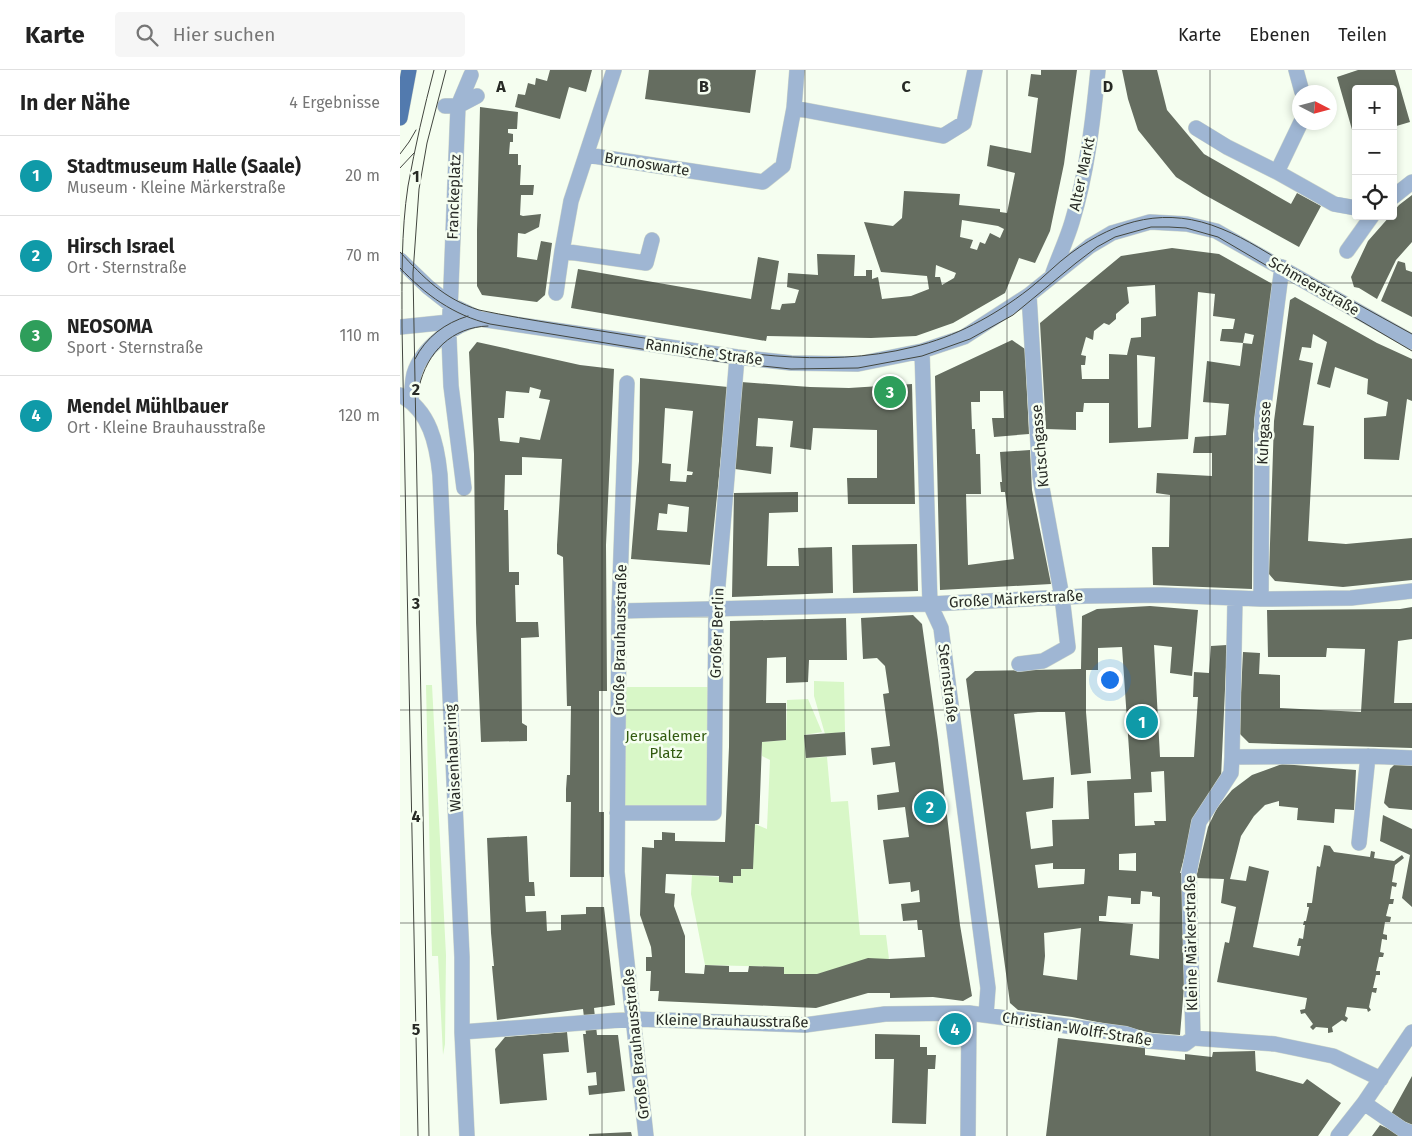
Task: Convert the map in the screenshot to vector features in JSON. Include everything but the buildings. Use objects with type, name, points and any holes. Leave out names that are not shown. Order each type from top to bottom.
[{"type":"main road","points":[[400,118],[409,70]]},
{"type":"street","points":[[587,155],[614,70]]},
{"type":"street","name":"Brunoswarte","points":[[556,293],[571,201],[587,155],[763,182],[783,166],[794,108],[797,70]]},
{"type":"street","points":[[794,108],[943,136],[964,123],[975,70]]},
{"type":"street","name":"Alter Markt","points":[[1053,274],[1072,222],[1084,175],[1091,134],[1098,70]]},
{"type":"street","points":[[1296,70],[1300,85]]},
{"type":"street","name":"Franckeplatz","points":[[451,327],[451,106],[469,72]]},
{"type":"street","points":[[451,106],[477,96]]},
{"type":"street","points":[[1196,128],[1227,147],[1334,204],[1352,207]]},
{"type":"street","points":[[1277,172],[1297,130]]},
{"type":"street","points":[[1397,194],[1412,182]]},
{"type":"street","points":[[1347,251],[1369,220]]},
{"type":"street","name":"Alter Markt","points":[[1029,295],[1083,250],[1112,233],[1150,222],[1187,224],[1216,231]]},
{"type":"street","name":"Schmeerstraße","points":[[1216,231],[1412,342]]},
{"type":"street","points":[[562,251],[646,263],[652,240]]},
{"type":"street","points":[[400,260],[428,287],[451,305],[480,319]]},
{"type":"street","name":"Kuhgasse","points":[[1262,600],[1262,420],[1282,267]]},
{"type":"street","name":"Rannische Straße","points":[[480,319],[737,357],[791,363],[858,364],[922,351],[964,337],[1029,295]]},
{"type":"street","name":"Kutschgasse","points":[[1019,664],[1043,661],[1068,647],[1062,597],[1040,477],[1029,295]]},
{"type":"street","points":[[405,398],[414,373],[424,356],[451,327],[470,318],[480,319]]},
{"type":"street","points":[[400,327],[451,327]]},
{"type":"street","points":[[451,327],[451,386],[464,488]]},
{"type":"street","name":"Sternstraße","points":[[922,351],[930,604],[941,628],[988,988],[986,1015]]},
{"type":"street","name":"Großer Berlin","points":[[617,813],[714,813],[716,608],[737,357]]},
{"type":"street","name":"Große Brauhausstraße","points":[[627,383],[619,611],[617,872],[648,1126]]},
{"type":"street","name":"Waisenhausring","points":[[405,398],[423,416],[431,429],[438,455],[440,476],[462,957],[462,1032],[467,1136]]},
{"type":"street","name":"Große Märkerstraße","points":[[619,611],[930,604],[1062,597],[1162,595],[1262,600],[1351,598],[1412,591]]},
{"type":"street","name":"Kleine Märkerstraße","points":[[1188,1041],[1189,873],[1199,822],[1231,773],[1235,599]]},
{"type":"street","points":[[1359,843],[1368,756]]},
{"type":"street","points":[[1232,757],[1368,756],[1412,758]]},
{"type":"street","points":[[968,1136],[969,1013]]},
{"type":"street","name":"Kleine Brauhausstraße","points":[[462,1032],[634,1019],[781,1030],[885,1014],[969,1013]]},
{"type":"street","name":"Christian-Wolff-Straße","points":[[969,1013],[1126,1034],[1148,1041],[1275,1044],[1333,1056],[1381,1078]]},
{"type":"street","points":[[1338,1136],[1364,1103],[1412,1032]]},
{"type":"street","points":[[1364,1103],[1407,1131]]},
{"type":"green space","points":[[814,681],[844,682],[845,732],[825,734],[814,696]]},
{"type":"green space","points":[[426,685],[432,685],[446,955],[445,1044],[443,1055],[438,956],[432,956]]},
{"type":"green space","name":"Jerusalemer Platz","points":[[618,687],[715,687],[714,813],[617,813]]},
{"type":"green space","points":[[808,699],[822,732],[804,735],[806,758],[827,757],[831,802],[848,801],[860,935],[886,935],[889,959],[817,974],[784,974],[784,967],[705,965],[691,894],[692,875],[720,877],[719,882],[733,883],[733,876],[741,876],[741,869],[755,824],[767,829],[770,760],[762,756],[762,742],[786,740],[787,700]]},
{"type":"tram line","points":[[418,1136],[402,274],[404,221],[408,186],[434,70]]},
{"type":"tram line","points":[[429,1136],[413,273],[419,189],[427,143],[446,70]]},
{"type":"tram line","points":[[400,154],[416,130]]},
{"type":"tram line","points":[[400,168],[414,153]]},
{"type":"tram line","points":[[400,252],[435,287],[455,300],[479,310],[706,348],[775,356],[844,357],[879,354],[944,338],[988,317],[1016,299],[1071,253],[1089,241],[1125,224],[1162,218],[1182,218],[1202,222],[1240,237],[1412,334]]},
{"type":"tram line","points":[[400,268],[441,303],[464,315],[490,324],[715,361],[791,369],[858,368],[922,356],[970,339],[1013,315],[1076,263],[1097,247],[1115,237],[1151,227],[1186,228],[1218,237],[1412,351]]},
{"type":"tram line","points":[[415,359],[419,351],[437,332],[468,316]]},
{"type":"tram line","points":[[419,387],[428,363],[443,344],[463,331],[475,327],[488,326]]},
{"type":"place","name":"NEOSOMA","points":[[890,392]]},
{"type":"place","name":"Stadtmuseum Halle (Saale)","points":[[1142,722]]},
{"type":"place","name":"Hirsch Israel","points":[[930,807]]},
{"type":"place","name":"Mendel Mühlbauer","points":[[955,1029]]}]
